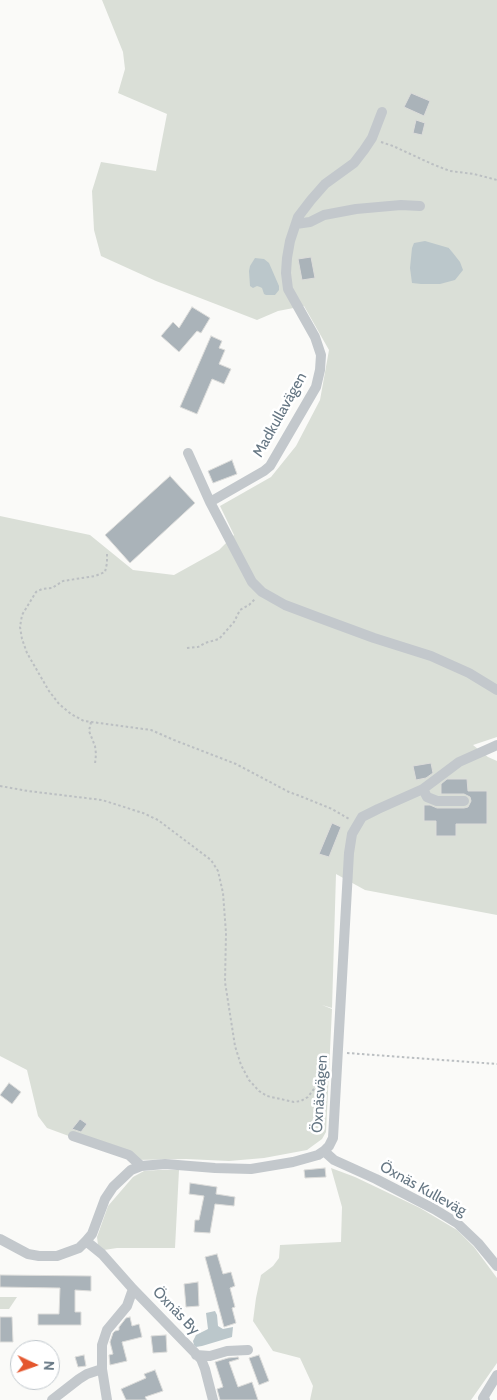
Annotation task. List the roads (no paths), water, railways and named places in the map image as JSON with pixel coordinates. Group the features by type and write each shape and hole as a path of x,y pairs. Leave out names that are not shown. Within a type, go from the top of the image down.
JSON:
{"street":[{"name":"Madkullavägen","path":"210,502 270,466 316,388 321,355 318,345 288,288 286,273 290,241 298,217 325,184 354,163 372,138 382,112"},
{"path":"296,224 356,209 420,206"},
{"path":"188,453 210,502 252,582 262,592 285,605 454,665 497,690"},
{"path":"464,801 437,801 427,797 423,789 459,762 497,745"},
{"name":"Öxnäsvägen","path":"141,1166 165,1164 251,1169 293,1162 318,1155 329,1146 333,1138 350,844 357,825 362,818 423,789"},
{"path":"0,1239 28,1254 48,1257 57,1256 78,1248 92,1234 105,1199 113,1187 132,1170 141,1166 129,1155 73,1136"},
{"name":"Öxnäs Kulleväg","path":"324,1151 334,1160 376,1179 457,1223 478,1243 497,1266"},
{"name":"Öxnäs By","path":"86,1241 102,1254 203,1362 213,1400"},
{"name":"Öxnäs By","path":"106,1400 102,1369 102,1345 110,1325 127,1306 133,1289"},
{"path":"196,1355 210,1356 234,1350 248,1350"},
{"path":"52,1400 78,1379 102,1369"},
{"path":"483,1399 497,1375"}]}
